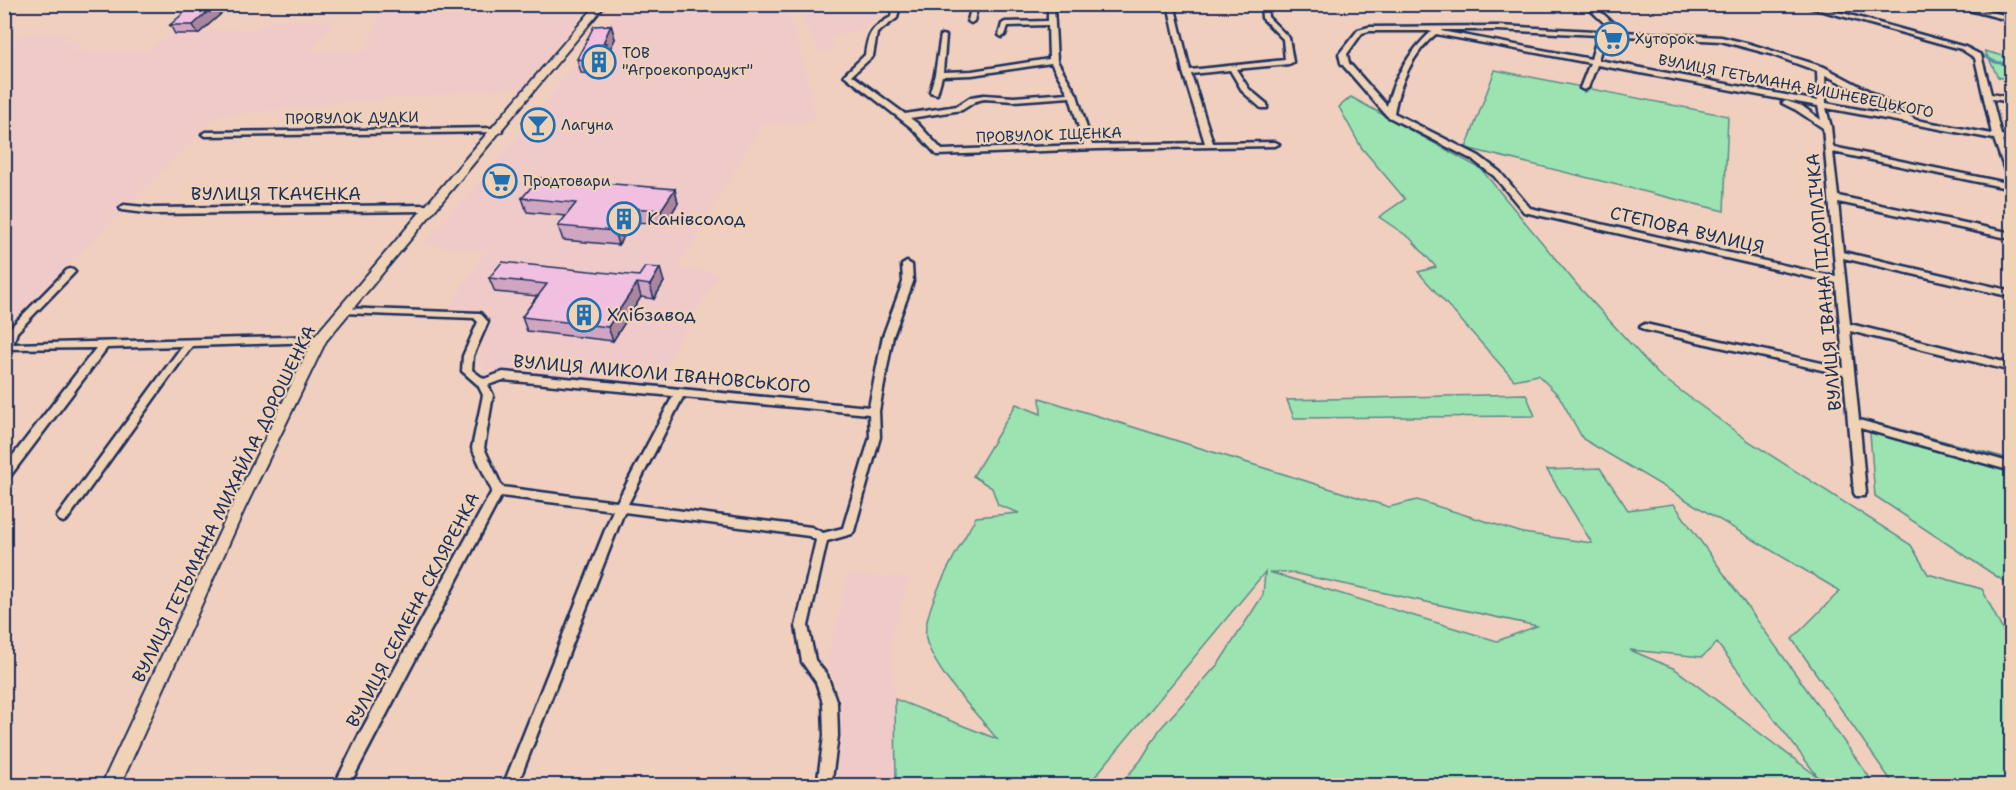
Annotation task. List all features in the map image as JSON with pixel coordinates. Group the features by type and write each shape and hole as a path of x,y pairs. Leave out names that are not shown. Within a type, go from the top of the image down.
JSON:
{"street":[{"name":"ВУЛИЦЯ ГЕТЬМАНА МИХАЙЛА ДОРОШЕНКА","path":"110,786 237,510 320,339 602,4"},
{"name":"ПРОВУЛОК ІЩЕНКА","path":"897,4 894,18 875,28 870,36 869,56 848,75 871,90 915,126 940,153 1089,147 1275,144"},
{"path":"971,21 975,4"},
{"path":"1077,4 1051,5 1053,61 1073,95 1089,147"},
{"path":"1171,4 1187,72 1210,145"},
{"path":"1187,72 1288,62 1286,38 1265,18 1264,4"},
{"path":"1587,4 1621,34"},
{"path":"1801,4 1963,48 1978,57 1997,137 2012,179"},
{"path":"1948,4 2012,19"},
{"path":"1002,35 1005,24 1052,23"},
{"path":"1390,114 1391,103 1416,49 1434,32 1444,27"},
{"path":"1390,114 1345,63 1343,54 1360,31 1444,27 1721,39 1744,44 1846,79 1914,122"},
{"name":"ВУЛИЦЯ ГЕТЬМАНА ВИШНЕВЕЦЬКОГО","path":"1434,32 2012,140"},
{"path":"1584,88 1602,33"},
{"path":"934,92 944,36"},
{"path":"939,74 972,73 1053,61"},
{"path":"1232,68 1246,90 1264,105"},
{"name":"ВУЛИЦЯ ІВАНА ПІДОПЛІЧКА","path":"1821,69 1822,105 1827,128 1860,493"},
{"path":"1761,93 1799,108 1827,128"},
{"name":"ПРОВУЛОК ІЩЕНКА","path":"903,117 959,108 974,99 984,97 1014,99 1073,95"},
{"path":"1986,96 2012,100"},
{"name":"СТЕПОВА ВУЛИЦЯ","path":"1390,114 1476,158 1497,174 1527,210 1841,281"},
{"name":"ПРОВУЛОК ДУДКИ","path":"206,134 498,130"},
{"path":"1829,149 2012,187"},
{"path":"1833,198 2012,236"},
{"name":"ВУЛИЦЯ ТКАЧЕНКА","path":"124,208 154,211 429,208"},
{"path":"1838,254 2012,294"},
{"path":"498,491 811,532 822,538 848,531 875,437 874,411 888,336 908,282 907,265"},
{"path":"70,272 13,330 8,340 8,347 320,339"},
{"path":"343,310 477,315 483,322 468,356 468,371 482,383"},
{"path":"1845,326 2012,368"},
{"path":"1645,327 1849,373"},
{"path":"63,517 189,343"},
{"path":"4,476 103,346"},
{"name":"ВУЛИЦЯ МИКОЛИ ІВАНОВСЬКОГО","path":"482,383 503,376 874,411"},
{"name":"ВУЛИЦЯ СЕМЕНА СКЛЯРЕНКА","path":"341,786 364,738 498,491 478,448 488,395 482,383"},
{"path":"510,786 620,507 679,394"},
{"path":"1853,422 2008,466"},
{"path":"822,538 802,626 809,662 822,679 830,703 831,736 824,786"}],"shaded area":[{"path":"383,5 589,5 524,88 325,103 317,107 217,116 5,328 5,41 15,40 22,35 72,33 62,41 84,41 72,51 150,50 174,31 259,29 269,20 335,20 310,51 366,51"},
{"path":"621,5 782,5 797,36 817,121 761,126 678,268 719,273 654,385 490,371 479,363 490,309 450,306 485,251 423,245 523,131"},
{"path":"860,5 879,5 884,11 861,30 829,37 835,50 819,52 801,16"},
{"path":"848,575 909,577 890,644 895,699 896,785 835,785 842,739 840,695 827,661"}],"green space":[{"path":"1985,51 2011,58 2011,80 1998,77"},
{"path":"1495,70 1728,116 1724,211 1466,148"},
{"path":"1351,97 1481,169 1578,286 1658,374 1747,440 1911,545 1928,574 1982,589 2011,647 2011,785 1894,785 1792,639 1840,591 1583,439 1559,396 1538,375 1514,380 1418,272 1436,267 1410,238 1379,217 1405,199 1361,147 1339,107"},
{"path":"1526,394 1535,416 1294,418 1287,400"},
{"path":"1040,398 1389,507 1417,500 1523,533 1592,543 1547,470 1600,468 1628,510 1674,504 1875,785 1120,785 1141,760 1160,729 1219,663 1263,595 1265,572 1088,785 896,785 895,699 997,739 940,669 927,643 928,615 942,579 976,517 1019,513 998,505 992,488 973,476 1016,404 1041,414","holes":["1269,572 1293,573 1537,626 1497,641","1717,643 1818,777 1675,669 1630,650 1702,657"]},
{"path":"1869,421 2011,459 2011,586 1875,496"}],"building":[{"path":"194,4 216,4 193,25 170,25"},
{"path":"611,25 603,43 607,43 592,61 577,59 594,26"},
{"path":"531,112 543,113 534,123 522,122"},
{"path":"539,178 675,189 661,210 630,208 614,231 558,226 576,203 522,198"},
{"path":"502,262 639,276 645,267 660,268 650,285 637,283 608,327 522,317 547,284 489,278"}],"waterway":[{"path":"1813,4 1968,47 1995,62 2012,65"}],"place":[{"name":"Хуторок","path":"1612,39"},
{"name":"ТОВ \"Агроекопродукт\"","path":"599,62"},
{"name":"Лагуна","path":"538,125"},
{"name":"Продтовари","path":"500,181"},
{"name":"Канівсолод","path":"624,219"},
{"name":"Хлібзавод","path":"584,315"}]}
